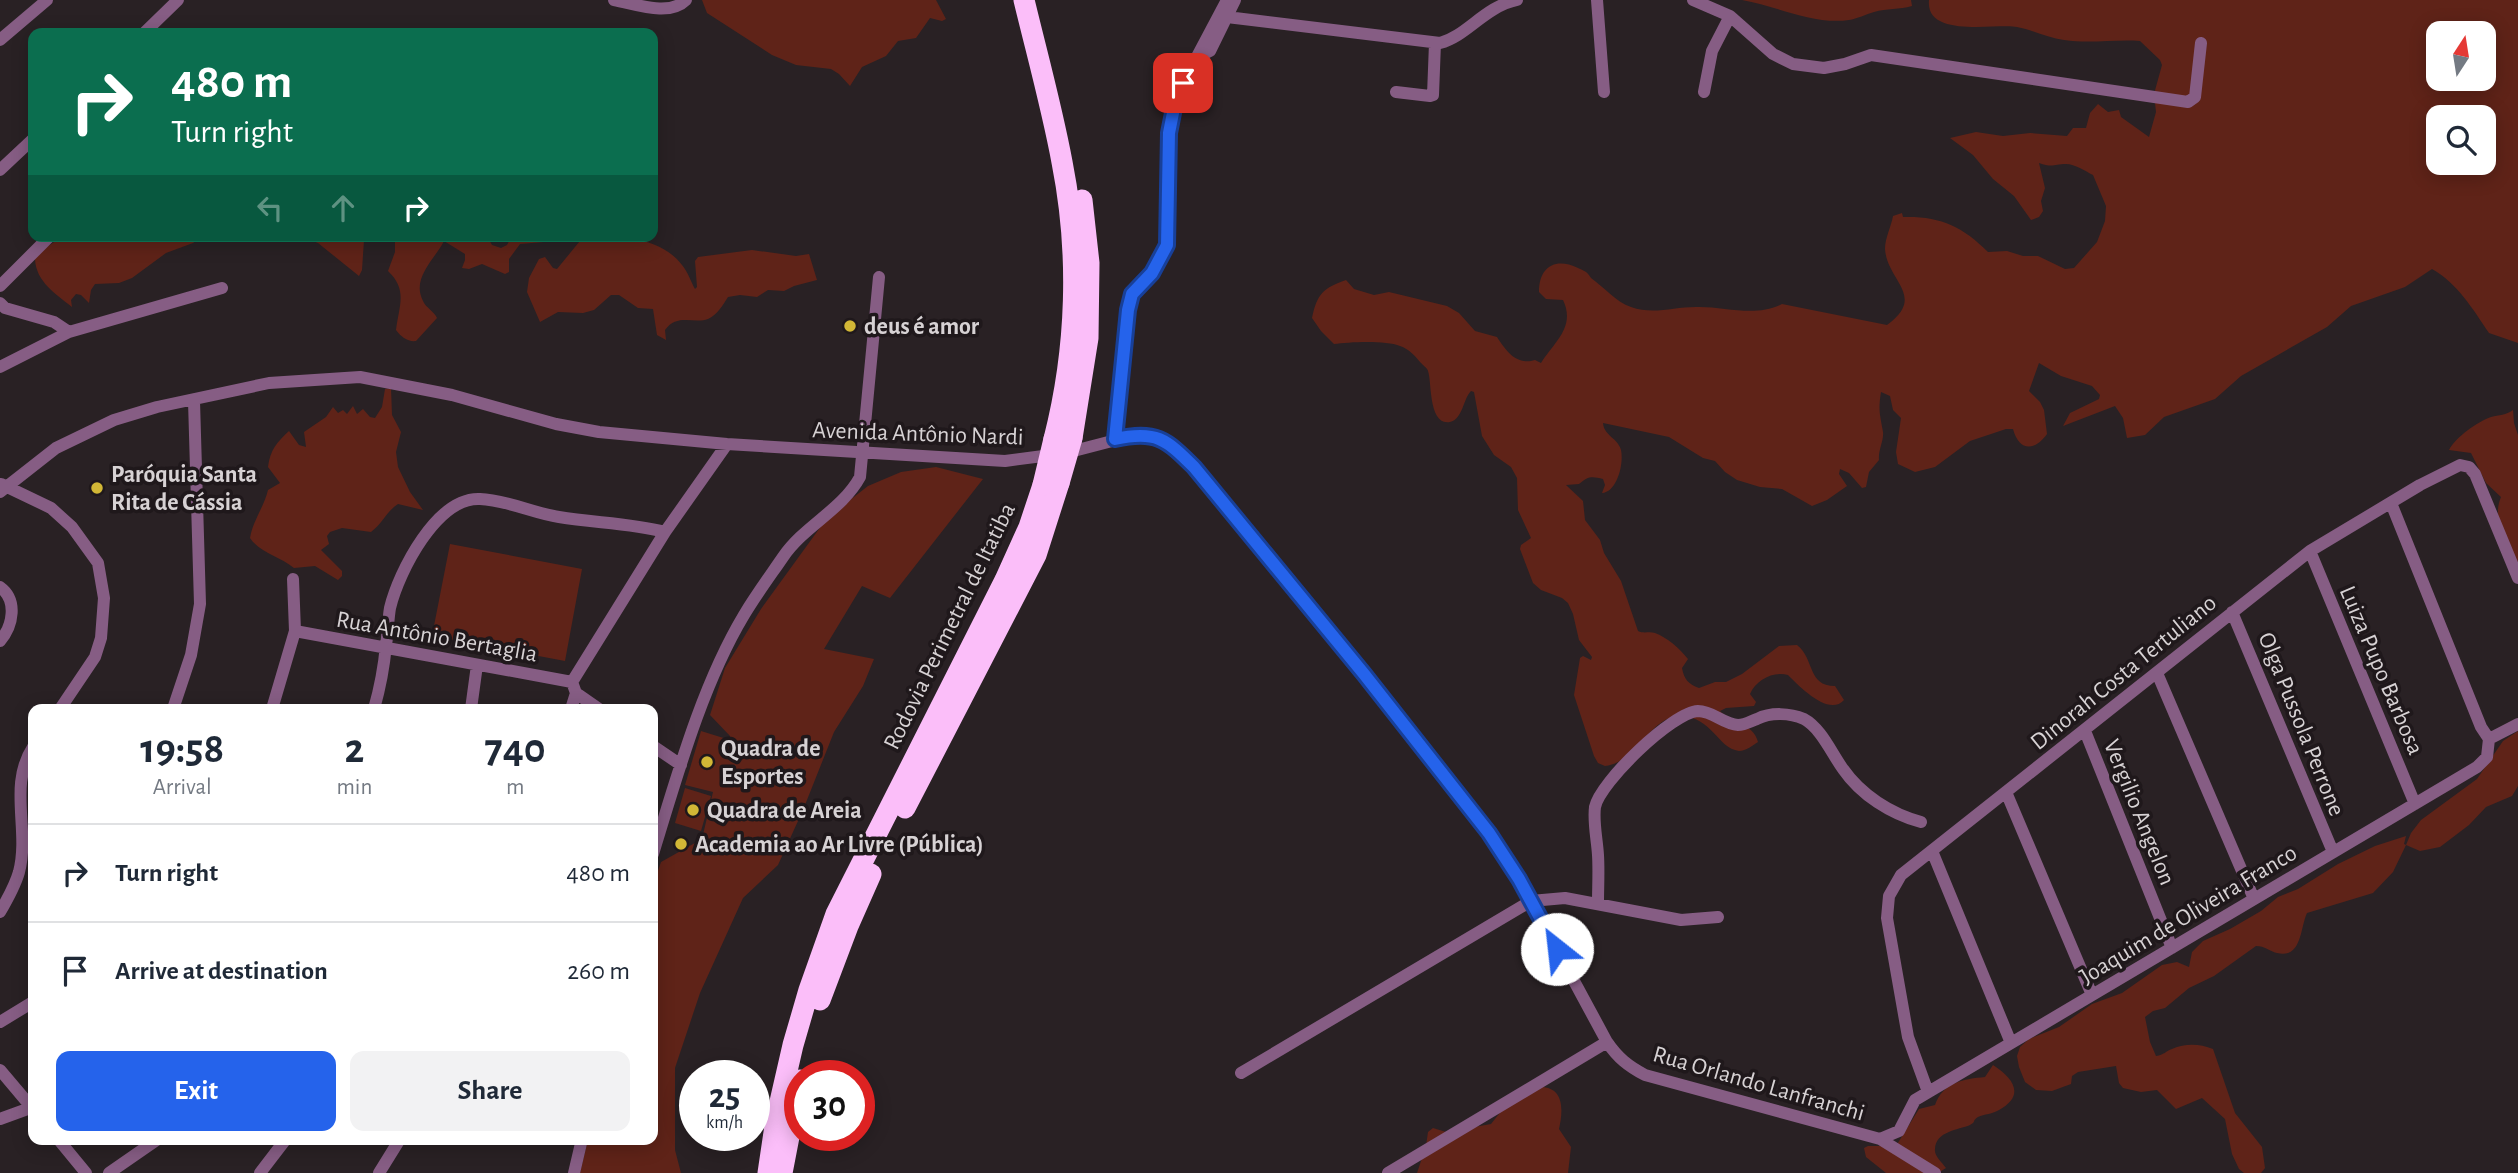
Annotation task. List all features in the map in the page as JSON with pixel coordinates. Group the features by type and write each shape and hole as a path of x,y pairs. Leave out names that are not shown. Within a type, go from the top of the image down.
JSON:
{"highway":[{"name":"Rodovia Perimetral de Itatiba","path":"1024,0 1062,163 1070,215 1073,330 1063,402 1063,438"},
{"name":"Rodovia Perimetral de Itatiba","path":"805,1060 822,995 876,862 1036,555 1088,338 1089,263 1077,164 1039,0"},
{"name":"Rodovia Perimetral de Itatiba","path":"768,1173 776,1119 793,1045 809,989 836,914 1051,484"},
{"name":"Rodovia Perimetral de Itatiba","path":"782,1173 786,1151"}],"street":[{"path":"0,40 47,0"},
{"path":"149,28 178,0"},
{"path":"614,0 659,9 674,8 685,2"},
{"path":"1115,439 1128,310 1132,294 1152,273 1167,245 1169,133 1174,108 1195,58 1227,0"},
{"path":"1195,58 1210,51 1236,0"},
{"path":"1227,17 1435,43 1448,40 1486,13 1517,0"},
{"path":"1597,0 1604,92"},
{"path":"1693,0 1730,16 1773,54 1803,66 1835,67 1871,55 2188,102 2195,97 2201,44"},
{"path":"1704,92 1712,51 1730,16"},
{"path":"1396,92 1433,95 1435,43"},
{"path":"0,170 28,144"},
{"path":"0,286 44,242"},
{"path":"658,838 712,681 743,616 790,547 852,491 860,477 879,277"},
{"path":"0,367 69,332 222,288"},
{"path":"0,303 5,308 54,322 69,332"},
{"name":"Avenida Antônio Nardi","path":"2,488 56,448 82,433 114,420 157,407 269,383 360,377 452,395 556,424 599,432 727,444 1005,461 1066,453 1139,433 1154,436 1173,446 1194,467 1364,674 1489,833 1519,879 1607,1042 1627,1066"},
{"path":"175,704 191,655 200,604 194,401"},
{"path":"572,704 574,687 665,532 727,444"},
{"name":"Dinorah Costa Tertuliano","path":"1928,1092 1908,1037 1887,918 1889,896 1901,875 2311,551 2460,465 2469,467 2475,474 2518,578"},
{"path":"2,488 51,509 72,527 97,563 104,598 101,638 95,657 63,704"},
{"path":"375,704 386,648 390,608 409,559 446,512 468,499 482,499 557,517 637,525 665,532"},
{"path":"2391,503 2481,727 2489,739 2518,724"},
{"name":"Luiza Pupo Barbosa","path":"2311,551 2415,804"},
{"path":"273,704 295,631 293,579"},
{"path":"0,641 6,634 10,620 10,596 2,587"},
{"name":"Olga Pussola Perrone","path":"2232,612 2333,852"},
{"name":"Rua Antônio Bertaglia","path":"295,631 477,665 574,687"},
{"path":"472,704 477,665"},
{"path":"2157,673 2254,899"},
{"path":"574,687 593,704"},
{"path":"1598,903 1595,806 1600,794 1614,776 1667,725 1696,711 1709,712 1731,724 1741,726 1775,714 1806,720 1816,729 1860,789 1900,816 1921,822"},
{"name":"Vergilio Angelon","path":"2085,731 2172,948"},
{"name":"Joaquim de Oliveira Franco","path":"1880,1139 1894,1135 1915,1100 2477,767 2487,757 2489,739"},
{"path":"658,749 681,765"},
{"path":"0,912 4,896 19,872 28,816 20,779 28,756"},
{"path":"2006,792 2092,995"},
{"path":"1932,851 2011,1043"},
{"path":"1241,1073 1531,901 1565,898 1681,920 1717,917"},
{"path":"0,1022 28,1005"},
{"path":"1392,1169 1607,1042"},
{"name":"Rua Orlando Lanfranchi","path":"1627,1066 1664,1081 1880,1139 1935,1173"},
{"path":"0,1070 28,1102"},
{"path":"0,1119 28,1110"},
{"path":"63,1145 86,1173"},
{"path":"109,1173 149,1145"},
{"path":"260,1173 281,1145"},
{"path":"379,1173 396,1145"},
{"path":"574,1173 581,1145"}],"shaded area":[{"path":"702,0 936,0 946,19 942,21 930,18 916,38 898,41 886,56 862,67 850,86 831,69 796,65 772,55 707,13"},
{"path":"1742,0 1911,0 1912,6 1836,21"},
{"path":"1929,0 2518,0 2518,343 2489,333 2457,289 2432,269 2405,287 2351,306 2327,327 2241,376 2215,399 2164,417 2145,435 2127,438 2123,418 2115,406 2063,426 2070,413 2099,399 2100,395 2092,386 2061,376 2039,363 2029,391 2044,410 2047,434 2042,440 2032,446 2023,445 2013,429 2006,429 1970,441 1935,467 1915,472 1898,464 1896,452 1901,418 1893,410 1890,396 1881,392 1883,439 1879,460 1869,472 1866,487 1862,488 1849,473 1840,469 1839,474 1847,486 1827,500 1812,506 1782,489 1760,487 1737,480 1715,461 1703,458 1669,437 1603,423 1621,450 1620,469 1615,483 1612,488 1602,493 1605,485 1603,479 1599,478 1590,477 1579,484 1566,485 1583,501 1585,520 1600,540 1604,553 1621,581 1638,631 1655,633 1677,647 1688,659 1682,668 1685,678 1699,688 1715,682 1726,682 1742,674 1779,646 1797,645 1807,657 1815,677 1826,685 1835,686 1844,700 1831,705 1823,703 1807,693 1788,675 1771,676 1761,681 1750,694 1756,702 1754,706 1720,711 1752,731 1758,742 1747,749 1732,749 1700,721 1680,716 1660,723 1626,757 1616,763 1605,766 1598,763 1574,695 1580,658 1583,656 1591,660 1592,657 1579,640 1568,603 1541,590 1533,583 1520,549 1521,545 1531,538 1518,510 1517,478 1511,467 1494,455 1482,436 1474,392 1471,391 1468,395 1458,417 1450,422 1443,421 1434,410 1428,370 1412,353 1400,346 1386,343 1334,344 1312,318 1316,303 1326,289 1346,280 1354,289 1374,295 1389,292 1447,306 1459,313 1475,331 1497,337 1517,359 1541,363 1562,334 1567,318 1563,300 1546,299 1539,292 1545,271 1556,264 1570,265 1584,271 1620,302 1639,309 1655,311 1707,307 1750,311 1782,304 1887,325 1904,305 1902,288 1887,260 1885,249 1893,216 1902,213 1903,217 1928,218 1950,224 1969,235 1988,252 2007,251 2023,256 2038,256 2065,269 2074,268 2097,242 2105,221 2106,206 2093,175 2069,164 2051,166 2039,163 2045,188 2041,201 2043,211 2039,217 2031,220 2014,196 1993,179 1973,155 1950,138 1976,132 2003,136 2030,133 2067,136 2073,128 2086,128 2090,113 2098,104 2108,112 2119,110 2121,117 2149,137 2156,112 2154,94 2162,65 2160,60 2140,41 2074,41 2052,38 2017,27 1964,27 1938,20 1931,12"},
{"path":"54,242 194,242 166,253 132,278 119,283 95,284 89,303 76,294 71,300 72,307 43,281 39,274 35,259"},
{"path":"315,242 364,242 362,270 359,276"},
{"path":"395,242 443,242 420,284 423,301 437,318 416,341 405,338 396,330 401,298 398,285 388,271 395,252"},
{"path":"446,242 490,242 501,248 509,242 544,242 520,244 509,259 509,272 505,274 482,264 469,269 462,268 465,254"},
{"path":"579,242 646,242 673,255 688,274 695,289 695,261 698,257 752,250 796,256 809,254 817,280 784,291 768,290 757,297 728,297 708,319 680,320 670,325 665,330 666,340 657,335 653,309 638,308 619,295 611,295 594,310 583,313 558,312 540,322 527,292 529,278 539,259 545,257 553,268 557,269"},
{"path":"391,388 392,415 401,432 396,452 398,467 410,492 423,510 398,504 371,532 342,528 330,532 327,536 329,544 321,550 342,571 338,580 315,566 294,568 254,543 250,538 268,490 280,483 268,467 272,451 278,443 289,431 299,445 306,447 304,432 326,417 333,407 338,413 343,410 347,414 353,406 357,414 363,409 370,417 375,418 382,407 385,389"},
{"path":"2513,410 2518,435 2518,564 2499,523 2498,506 2501,497 2486,483 2471,453 2449,450 2473,426"},
{"path":"936,467 983,479 890,598 862,586 824,649 874,659 863,686 834,732 778,865 743,898 700,993 675,1068 675,1150 681,1173 580,1173 587,1145 658,1145 658,871 661,862 702,839 713,792 685,785 701,731 730,740 730,736 710,715 725,668 761,609 827,518 868,486 901,472"},
{"path":"450,544 582,569 565,661 432,636"},
{"path":"2518,731 2518,786 2512,796 2486,807 2469,825 2440,847 2420,851 2406,845 2421,820 2477,779 2503,741"},
{"name":"Quadra de Areia","path":"685,788 711,796 701,831 675,823"},
{"path":"2406,836 2406,845 2393,872 2373,893 2307,913 2299,941 2291,951 2285,954 2277,953 2256,946 2214,976 2189,988 2165,1008 2153,1011 2145,1017 2156,1056 2188,1045 2213,1049 2235,1113 2262,1147 2265,1168 2261,1173 2244,1173 2239,1169 2232,1154 2225,1119 2202,1098 2176,1109 2157,1090 2141,1092 2123,1088 2119,1083 2116,1066 2078,1072 2072,1076 2071,1084 2052,1091 2036,1090 2025,1082 2017,1056 2020,1047 2029,1039 2059,1027 2092,1004 2122,993 2162,965 2177,962 2189,967 2192,952 2203,941 2230,929 2261,911 2278,897 2298,889 2338,864 2375,846"},
{"path":"1993,1065 2011,1081 2014,1087 2012,1098 1997,1111 1978,1117 1970,1125 1939,1138 1935,1152 1946,1168 1938,1173 1886,1173 1866,1157 1864,1148 1868,1146 1896,1146 1919,1109 1935,1105 1943,1091 1955,1083 1985,1077"},
{"path":"1540,1087 1554,1091 1560,1101 1559,1129 1571,1147 1568,1173 1417,1173 1428,1132 1433,1128 1446,1132 1491,1124 1506,1105"}],"place":[{"name":"deus é amor","path":"850,326"},
{"name":"Paróquia Santa Rita de Cássia","path":"97,488"},
{"name":"Quadra de Esportes","path":"707,762"},
{"name":"Quadra de Areia","path":"693,810"},
{"name":"Academia ao Ar Livre (Pública)","path":"681,844"}],"route":[{"path":"1183,83 1169,133 1167,245 1152,273 1132,294 1128,310 1115,439 1139,433 1154,436 1173,446 1194,467 1364,674 1489,833 1519,879 1557,949"}]}
